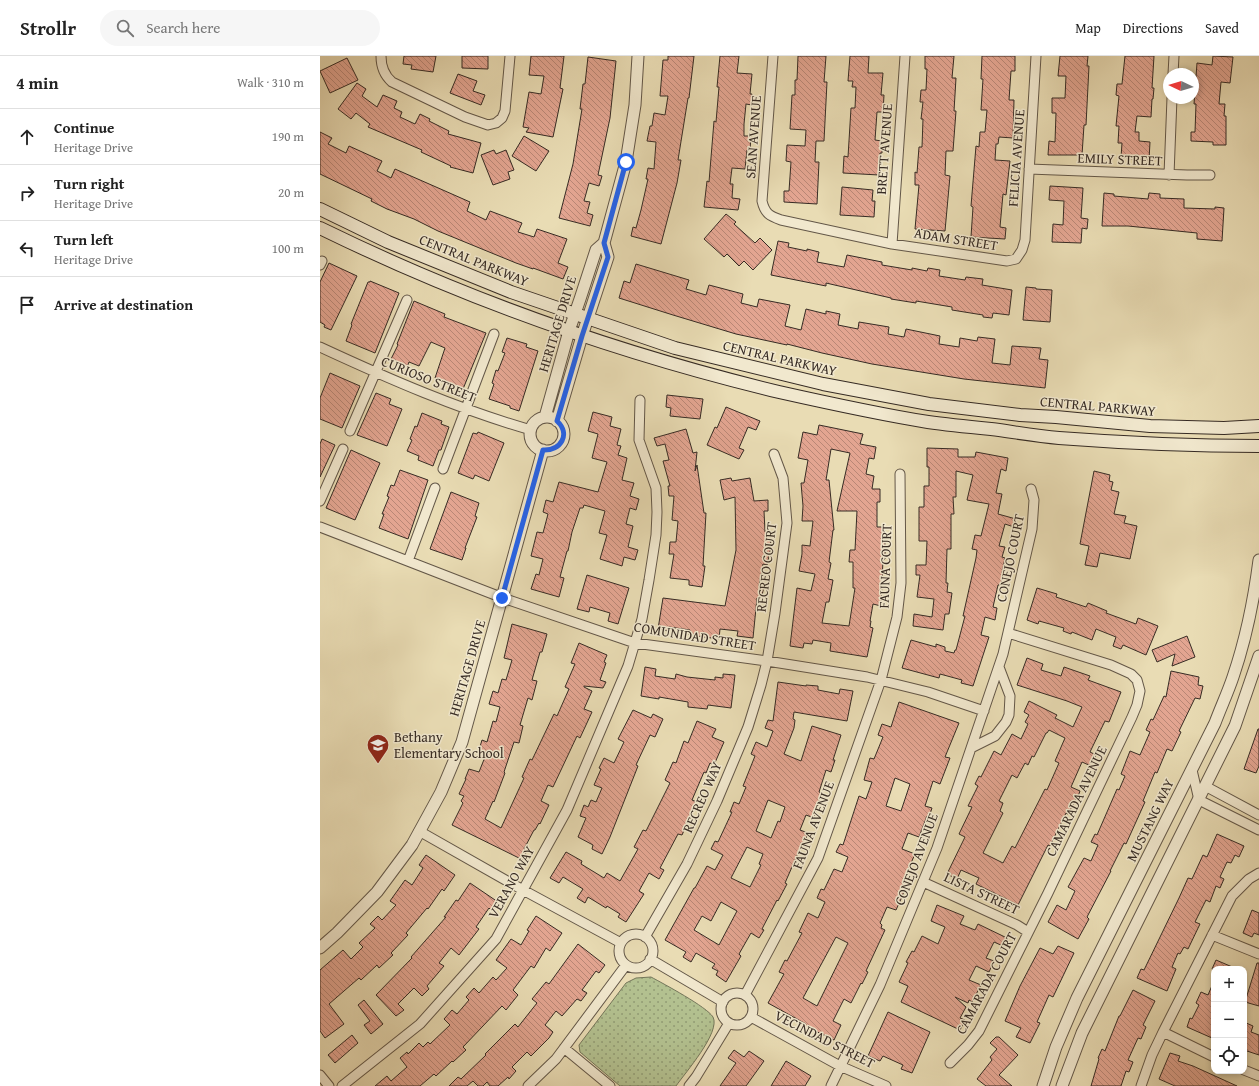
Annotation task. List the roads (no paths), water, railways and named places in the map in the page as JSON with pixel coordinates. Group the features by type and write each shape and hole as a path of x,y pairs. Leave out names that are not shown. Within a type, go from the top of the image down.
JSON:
{"main road":[{"name":"CENTRAL PARKWAY","path":"320,209 395,245 511,292 574,314 675,348 823,384 929,404 1020,415 1150,426 1224,428 1259,426"},
{"path":"320,228 381,258 504,309 582,336 626,351 715,376 820,401 927,421 1057,438 1149,443 1259,446"}],"street":[{"path":"381,56 383,69 387,77 392,82 465,117 488,124 496,123 502,118 505,111 510,56"},
{"name":"HERITAGE DRIVE","path":"557,421 582,336 608,257 604,243 626,162 635,105 638,56"},
{"name":"SEAN AVENUE","path":"771,216 764,209 762,201 773,56"},
{"name":"BRETT AVENUE","path":"892,244 905,56"},
{"name":"FELICIA AVENUE","path":"1016,259 1022,250 1025,240 1036,56"},
{"path":"1173,68 1174,56"},
{"path":"1169,175 1172,104"},
{"name":"EMILY STREET","path":"1030,169 1169,175 1210,175"},
{"name":"ADAM STREET","path":"771,216 781,220 892,244 1007,261 1016,259"},
{"name":"HERITAGE DRIVE","path":"545,417 574,314 596,250 604,243"},
{"path":"350,431 407,300"},
{"path":"443,468 494,334"},
{"name":"CURIOSO STREET","path":"320,347 376,373 465,409 531,430"},
{"name":"VERANO WAY","path":"342,1086 420,1024 496,939 567,810 628,666 642,619 649,580 656,535 656,488 639,440 640,400"},
{"path":"545,417 557,421 563,429 563,441 559,446 555,449 543,450 535,445 530,436 531,430 535,423 545,417"},
{"path":"320,501 343,449"},
{"name":"HERITAGE DRIVE","path":"320,948 337,933 377,892 412,844 441,792 462,742 543,450"},
{"name":"RECREO COURT","path":"767,661 787,523 782,478 774,454"},
{"name":"FAUNA COURT","path":"880,680 897,617 901,583 900,474"},
{"path":"408,561 435,488"},
{"name":"CONEJO COURT","path":"1008,633 1032,529 1034,500 1031,489"},
{"name":"COMUNIDAD STREET","path":"320,527 502,598 635,643 767,661 880,680 928,692 984,711"},
{"name":"MUSTANG WAY","path":"1042,1086 1056,1047 1077,998 1216,722 1233,676 1247,628 1256,584 1259,560"},
{"name":"CONEJO AVENUE","path":"831,1086 880,984 937,848 999,667 1008,633"},
{"name":"CAMARADA AVENUE","path":"1008,633 1111,665 1131,674 1137,680 1140,691 1138,705 1028,932"},
{"path":"1062,1086 1082,1033 1235,726 1259,656"},
{"name":"RECREO WAY","path":"645,937 688,864 717,801 748,726 767,661"},
{"path":"971,748 995,736 1006,722 1009,715 1010,696 999,667"},
{"name":"FAUNA AVENUE","path":"745,995 818,858 880,680"},
{"path":"1192,770 1199,800"},
{"path":"1205,786 1259,815"},
{"path":"1199,800 1259,830"},
{"path":"419,831 621,943"},
{"path":"1141,1086 1145,1073 1163,1032 1232,896 1249,879 1259,873"},
{"name":"LISTA STREET","path":"923,882 1017,924 1028,932"},
{"name":"CAMARADA COURT","path":"950,1063 968,1045 979,1031 1028,932"},
{"path":"634,934 645,937 651,944 652,954 650,959 642,966 631,967 626,965 620,957 619,952 621,943 624,939 634,934"},
{"path":"1212,935 1259,954"},
{"path":"650,959 723,1002"},
{"path":"528,1086 556,1059 626,965"},
{"path":"735,993 745,995 749,998 753,1007 751,1016 744,1024 734,1025 729,1023 721,1011 723,1002 726,998 735,993"},
{"name":"VECINDAD STREET","path":"751,1016 840,1066 886,1086"},
{"path":"689,1086 729,1023"},
{"path":"1163,1032 1211,1056"},
{"path":"564,1048 610,1086"},
{"path":"1247,1071 1259,1076"},
{"path":"320,1075 329,1086"}],"place":[{"name":"Bethany Elementary School","path":"378,764"}]}
